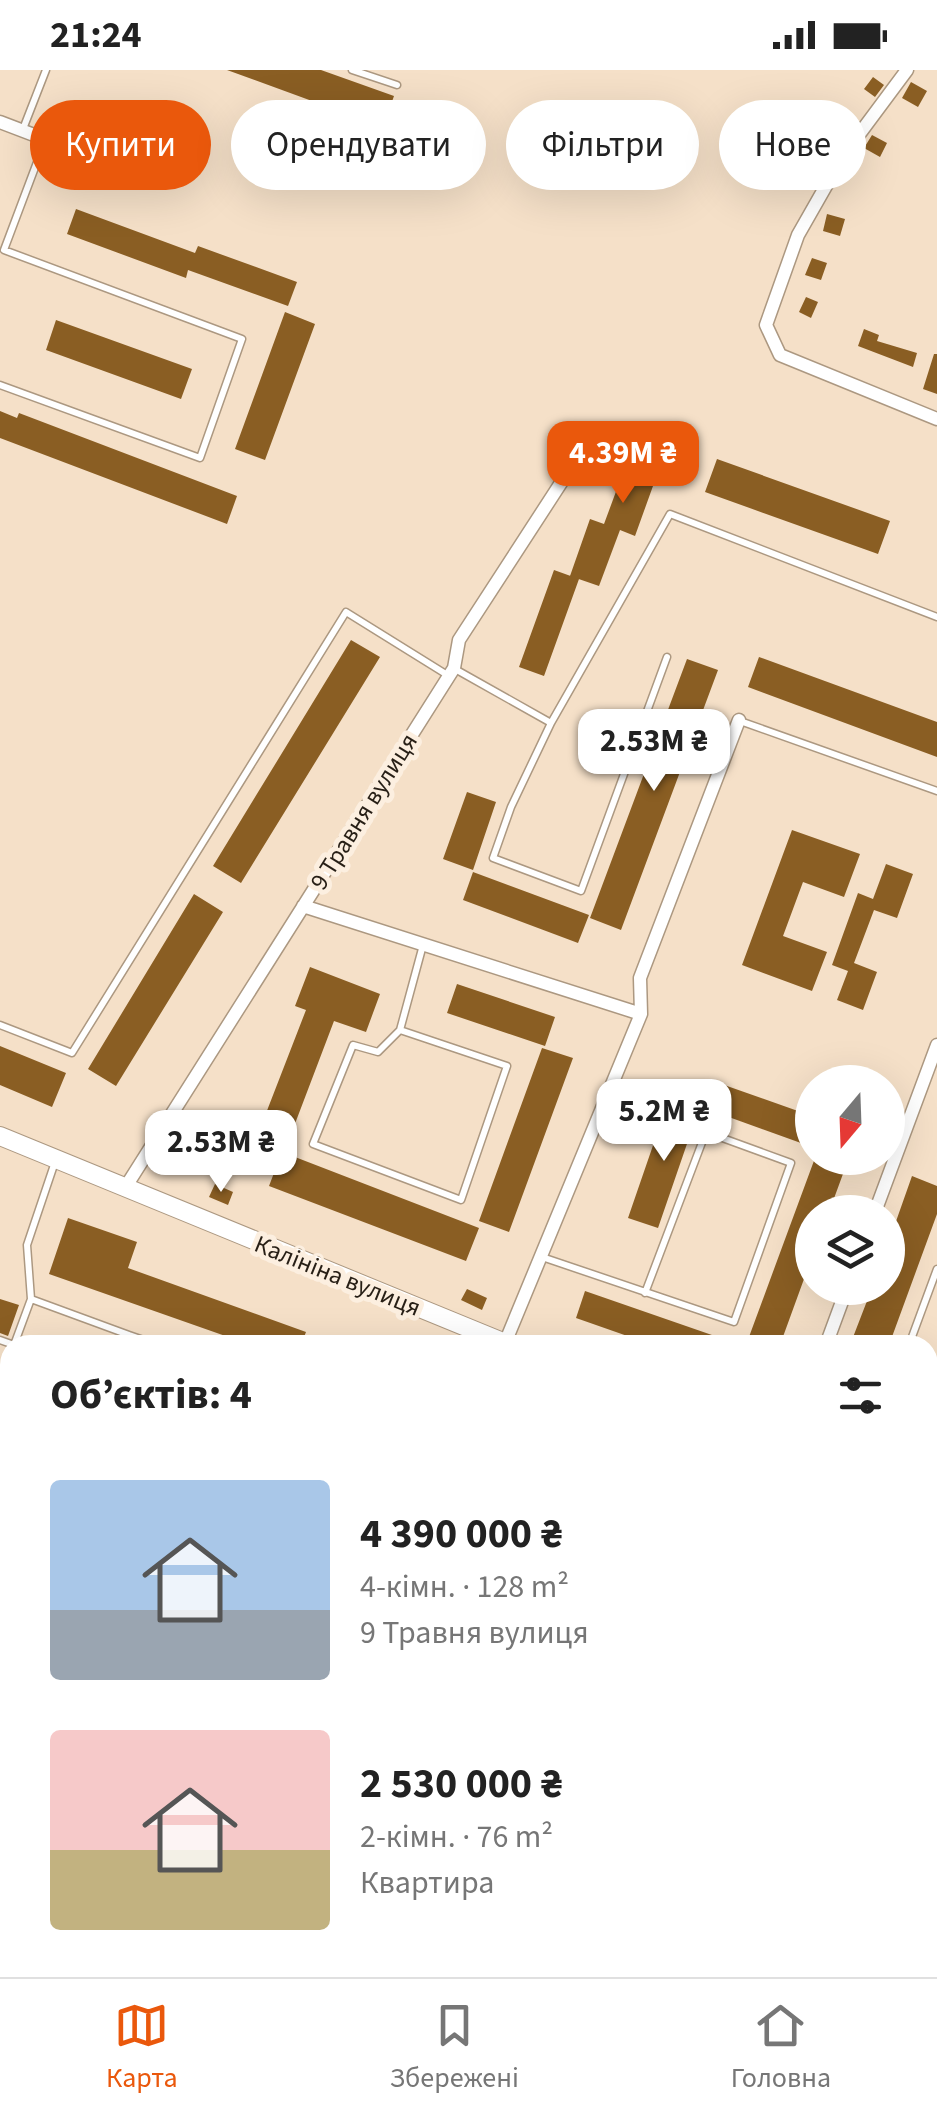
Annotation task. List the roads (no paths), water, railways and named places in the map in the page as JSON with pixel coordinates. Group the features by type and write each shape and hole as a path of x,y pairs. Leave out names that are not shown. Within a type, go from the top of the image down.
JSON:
{"street":[{"path":"907,70 843,156 798,235 766,325 780,355 937,419"},
{"path":"0,122 30,134"},
{"name":"9 Травня вулиця","path":"125,1188 452,672 460,640 594,432"},
{"path":"510,1335 641,1014 640,978 738,720"},
{"path":"303,906 641,1014"},
{"path":"881,1195 937,1045"},
{"name":"Калініна вулиця","path":"0,1136 485,1335"},
{"path":"830,1335 841,1305"}],"lane":[{"path":"22,131 46,70"},
{"path":"352,70 397,85"},
{"path":"0,385 200,458 242,339 4,250 30,180"},
{"path":"667,657 581,891 493,858 511,807 550,724 670,514 937,617"},
{"path":"0,1024 72,1053 346,612 550,724"},
{"path":"738,720 937,790"},
{"path":"400,1030 507,1066 461,1200 313,1144 353,1045 378,1052 400,1030 423,944"},
{"path":"540,1257 645,1293 734,1322 791,1163 706,1132 645,1293"},
{"path":"18,1335 32,1299 27,1245 56,1159"},
{"path":"913,1335 937,1270"},
{"path":"32,1299 129,1335"}]}
